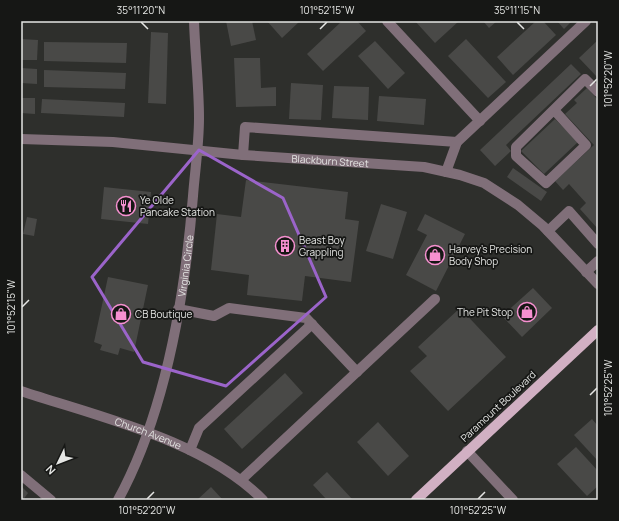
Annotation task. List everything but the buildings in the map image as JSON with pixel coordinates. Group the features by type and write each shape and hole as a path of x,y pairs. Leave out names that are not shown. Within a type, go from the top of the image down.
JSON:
{"main road":[{"name":"Paramount Boulevard","path":"416,500 598,330"}],"street":[{"name":"Virginia Circle","path":"118,500 148,433 173,337 190,240 198,118 194,21"},
{"path":"387,21 480,121"},
{"path":"446,172 458,142 586,21"},
{"path":"554,110 586,145 546,183 516,156 516,147 585,79 598,92"},
{"path":"243,155 245,127 458,142"},
{"name":"Blackburn Street","path":"21,139 113,142 243,155 424,167 446,172 484,182 518,205 548,231 598,284"},
{"path":"548,231 569,211 598,244"},
{"path":"586,272 598,261"},
{"path":"241,480 435,299"},
{"path":"178,309 214,316 229,308 262,311 306,318 357,372"},
{"path":"190,450 199,428 312,324"},
{"name":"Church Avenue","path":"21,391 148,433 190,450 214,462 241,480 263,500"},
{"path":"467,451 513,500"},
{"path":"21,475 51,500"}],"highlighted area":[{"path":"199,150 283,198 326,297 226,386 143,362 92,277"}],"place":[{"name":"Ye Olde Pancake Station","path":"126,206"},
{"name":"Beast Boy Grappling","path":"285,246"},
{"name":"Harvey's Precision Body Shop","path":"435,255"},
{"name":"The Pit Stop","path":"527,312"},
{"name":"CB Boutique","path":"121,314"}]}
